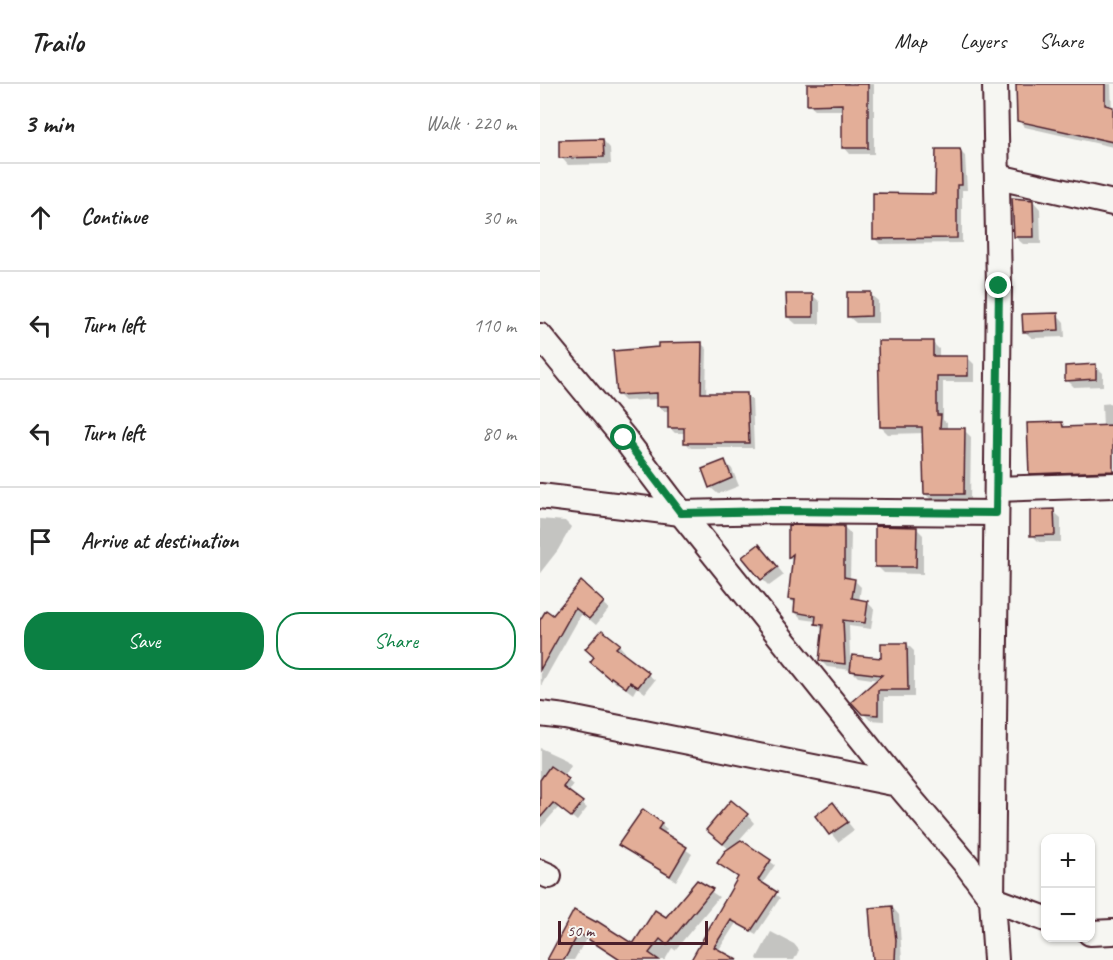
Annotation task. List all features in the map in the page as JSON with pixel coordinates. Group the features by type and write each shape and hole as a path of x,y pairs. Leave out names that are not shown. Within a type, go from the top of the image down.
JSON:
{"street":[{"path":"995,84 999,286 992,899 996,960"},
{"path":"998,177 1113,203"},
{"path":"540,336 992,899 1041,917"},
{"path":"997,489 1113,485"},
{"path":"540,496 681,513 777,511 996,513"},
{"path":"540,714 565,717 898,784"},
{"path":"1095,933 1113,932"}],"building":[{"path":"807,84 868,84 868,148 842,148 842,104 807,105"},
{"path":"1016,84 1105,84 1105,105 1113,107 1113,142 1017,121"},
{"path":"603,139 604,157 559,158 559,140"},
{"path":"936,149 960,149 961,152 962,185 957,185 957,238 873,239 873,193 935,194"},
{"path":"1012,198 1033,200 1034,237 1014,237"},
{"path":"847,292 871,292 871,316 847,317"},
{"path":"786,294 813,294 813,317 787,317"},
{"path":"1058,313 1059,330 1023,332 1022,314"},
{"path":"878,341 933,341 933,356 968,356 968,376 937,376 937,415 941,415 940,428 965,428 964,494 924,494 922,427 880,427"},
{"path":"702,342 701,393 747,393 749,443 684,443 684,428 668,428 668,406 657,406 657,393 617,395 613,351 658,347 658,343"},
{"path":"1096,364 1096,379 1065,381 1065,366"},
{"path":"1062,422 1063,427 1113,425 1113,471 1029,474 1027,423"},
{"path":"725,460 732,478 709,488 702,469"},
{"path":"1054,509 1055,535 1030,536 1030,510"},
{"path":"788,525 844,526 844,577 855,579 852,598 868,601 865,623 843,620 845,664 819,661 823,625 815,624 816,616 794,612 795,600 788,599 793,554 788,558"},
{"path":"875,526 917,527 916,567 875,567"},
{"path":"759,544 778,567 761,580 742,557"},
{"path":"581,581 604,602 589,619 575,608 540,670 540,620 546,610 553,615"},
{"path":"602,630 620,644 616,648 649,673 638,687 630,682 626,688 611,677 610,679 590,662 594,657 585,649"},
{"path":"881,643 907,643 908,690 878,690 878,715 862,714 851,702 882,675 850,671 852,655 881,658"},
{"path":"550,766 569,779 563,787 583,802 571,817 553,803 540,818 540,780"},
{"path":"731,800 748,814 723,844 706,830"},
{"path":"833,802 848,822 829,835 815,816"},
{"path":"643,809 662,823 658,829 687,847 670,876 618,845"},
{"path":"741,840 771,860 758,880 777,892 751,931 731,920 714,947 738,960 691,960 738,877 717,863 725,851"},
{"path":"697,880 713,889 667,945 660,939 649,953 659,960 620,960 579,933 564,960 547,960 574,910 597,921 633,944 655,910 666,917"},
{"path":"892,906 896,940 895,960 873,960 869,908"}],"route":[{"path":"624,438 681,513 777,511 996,513 999,286"}]}
